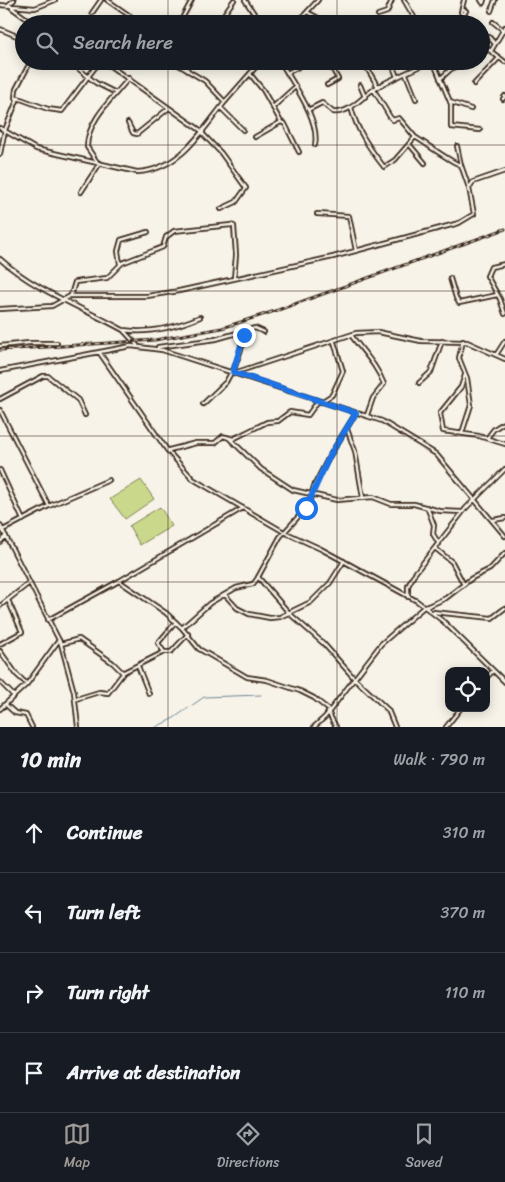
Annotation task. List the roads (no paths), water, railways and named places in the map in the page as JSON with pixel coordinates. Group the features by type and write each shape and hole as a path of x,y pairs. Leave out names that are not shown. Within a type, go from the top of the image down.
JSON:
{"street":[{"path":"6,6 14,0"},
{"path":"0,5 35,8 55,0"},
{"path":"92,13 101,0"},
{"path":"107,0 129,15"},
{"path":"184,15 192,0"},
{"path":"223,15 234,0"},
{"path":"245,0 255,15"},
{"path":"304,15 318,0"},
{"path":"378,15 387,12 392,0"},
{"path":"404,0 413,15"},
{"path":"462,8 464,0"},
{"path":"491,11 496,0"},
{"path":"11,7 22,15"},
{"path":"307,12 312,15"},
{"path":"493,22 504,29 491,51 505,62"},
{"path":"0,29 15,35"},
{"path":"490,38 495,44"},
{"path":"490,67 499,58"},
{"path":"0,154 5,130 16,99 16,90 27,70"},
{"path":"80,70 116,93"},
{"path":"16,99 58,112 62,111 94,70"},
{"path":"116,70 203,132 221,153 246,188 236,202 221,209"},
{"path":"0,128 36,149 137,172 151,170 175,158 203,132 253,70"},
{"path":"285,70 308,110 316,131 316,146"},
{"path":"287,73 292,70"},
{"path":"327,85 338,79 333,70"},
{"path":"369,70 378,87"},
{"path":"393,70 397,78"},
{"path":"308,110 322,103 336,113 351,106 378,87 414,70"},
{"path":"436,70 450,102 452,129 480,130"},
{"path":"440,79 450,70"},
{"path":"474,84 487,70"},
{"path":"188,71 205,81 226,102"},
{"path":"250,74 281,122 285,124 299,152"},
{"path":"406,74 416,99"},
{"path":"99,163 88,150 87,143 97,120 129,78"},
{"path":"360,85 365,96"},
{"path":"273,107 294,88"},
{"path":"374,90 393,120 399,118 415,137 446,155 454,164 461,165"},
{"path":"450,102 471,109"},
{"path":"351,106 360,132 384,167 392,162 415,137"},
{"path":"128,123 133,133 138,134 169,108"},
{"path":"221,108 243,130"},
{"path":"255,137 281,122"},
{"path":"409,144 425,163"},
{"path":"0,308 52,306 70,296 156,295 356,251 407,238 468,219 473,216 474,212 457,146"},
{"path":"81,192 99,163"},
{"path":"469,188 473,182 505,170"},
{"path":"317,214 349,216 356,251"},
{"path":"70,296 75,282 107,278 120,264 163,247 166,237 175,231 234,226 236,255 234,278"},
{"path":"120,264 118,251 121,240 148,232"},
{"path":"0,259 20,276 61,300 123,330 172,328 200,318"},
{"path":"505,264 491,267 487,273 488,280 505,314"},
{"path":"450,278 458,302 478,300 497,295"},
{"path":"156,348 216,339 255,328 264,332"},
{"path":"123,330 137,346"},
{"path":"203,404 226,382 233,372 244,341 244,332"},
{"path":"233,372 334,342 351,335 378,332 422,341 463,341 505,359"},
{"path":"351,335 359,348 374,362 384,384 374,396 366,416"},
{"path":"419,383 430,373 442,341"},
{"path":"462,434 471,405 465,375 459,358 463,341"},
{"path":"496,355 505,341"},
{"path":"168,450 196,443 214,443 223,436 233,439 251,432 267,422 278,422 290,412 308,415 320,402 332,395 343,371 334,342"},
{"path":"0,346 58,343"},
{"path":"0,371 98,351 137,346 156,348 233,372 390,424 436,454 505,536"},
{"path":"98,351 168,450 192,479 284,532 419,603 432,612 505,682"},
{"path":"465,375 461,387 440,415 444,432 487,438 505,444"},
{"path":"0,398 43,376 48,376 78,400 85,415"},
{"path":"0,410 49,506"},
{"path":"182,628 210,603 236,588 253,584 258,578 284,532 306,508 329,457 356,413"},
{"path":"487,438 494,429 505,422"},
{"path":"347,429 355,451 363,498"},
{"path":"229,438 261,469 290,489 337,500 376,498 391,504 427,506 440,511 462,512"},
{"path":"408,596 410,581 462,512 505,469"},
{"path":"0,470 23,520"},
{"path":"3,530 49,506 109,480"},
{"path":"427,506 434,525 433,534 439,544"},
{"path":"48,620 119,581 243,508"},
{"path":"493,520 505,518"},
{"path":"0,525 61,644 76,699 78,727"},
{"path":"0,542 6,536"},
{"path":"435,548 453,564 463,584"},
{"path":"314,727 380,644 419,609 446,598 463,584 490,569 505,552"},
{"path":"225,595 238,609 255,616 270,618 280,616 289,610 307,604 325,589 344,562"},
{"path":"258,578 323,643 354,678 388,710 395,727"},
{"path":"119,581 153,603 176,622 200,649 248,677 267,680 300,691 314,698 328,711 336,727"},
{"path":"0,606 29,584"},
{"path":"0,644 22,632 8,600"},
{"path":"419,603 419,609"},
{"path":"432,612 492,618 505,608"},
{"path":"164,652 158,643 176,622"},
{"path":"76,699 99,692 108,693 124,672 164,652 171,652 188,634"},
{"path":"61,644 79,639 124,672"},
{"path":"0,709 27,684 59,640"},
{"path":"0,651 17,675 27,684"},
{"path":"138,666 149,694"},
{"path":"490,674 493,671"},
{"path":"0,682 13,695"},
{"path":"5,704 15,713 27,716 32,727"},
{"path":"446,727 458,712"}],"waterway":[{"path":"156,727 174,718 204,697 261,695"}],"railway":[{"path":"0,350 155,340 222,328 278,310 505,229"}]}
